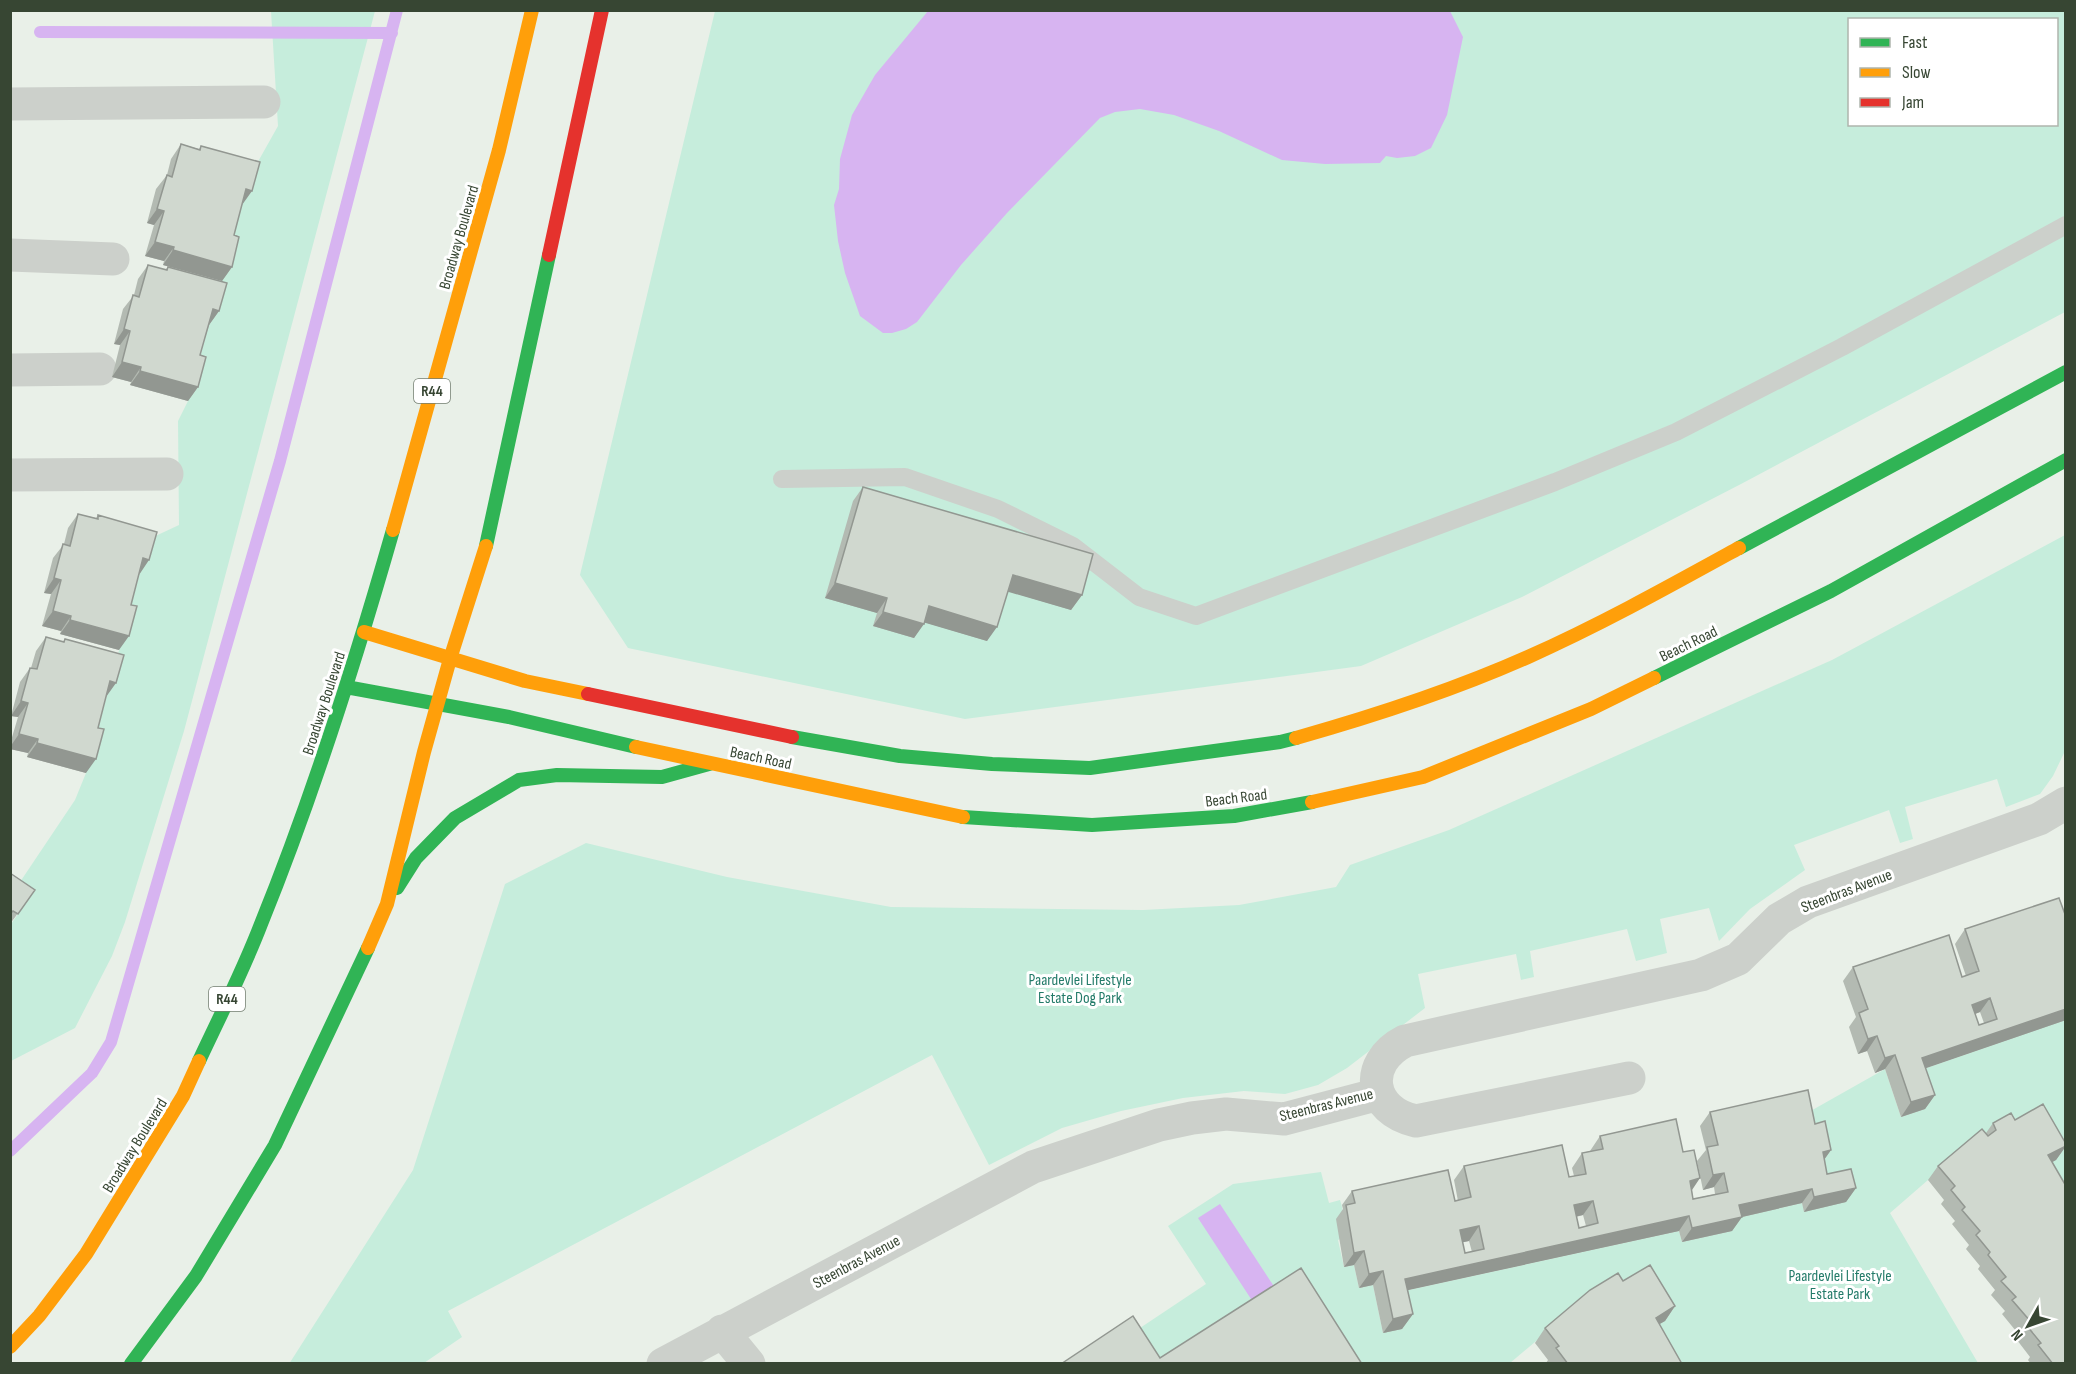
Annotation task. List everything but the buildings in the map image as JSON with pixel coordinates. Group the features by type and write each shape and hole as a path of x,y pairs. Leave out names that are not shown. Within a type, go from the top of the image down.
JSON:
{"main road":[{"name":"Broadway Boulevard","path":"10,1347 39,1316 86,1254 183,1096 261,925 334,727 364,632 499,150 532,10"},
{"path":"387,904 437,705 485,548 603,10"},
{"name":"Beach Road","path":"364,632 548,686 813,741 900,756 992,764 1089,768 1280,742 1383,713 1528,657 1664,589 2066,372"},
{"name":"Beach Road","path":"346,687 509,717 709,764 957,815 1092,825 1234,816 1325,800 1423,777 1592,709 1831,591 2066,460"},
{"path":"131,1364 196,1276 275,1145 355,978 387,904 416,858 455,818 519,780 556,775 662,777 709,764"}],"street":[{"path":"10,104 264,102"},
{"path":"10,255 114,259"},
{"path":"10,370 100,369"},
{"path":"10,475 167,474"},
{"name":"Steenbras Avenue","path":"663,1364 1033,1167 1159,1125 1192,1118 1226,1114 1284,1119 1379,1094 1376,1080 1378,1068 1384,1056 1393,1047 1405,1041 1701,975 1748,952 1762,933 1779,918 1808,902 2040,819 2066,803"},
{"path":"1379,1094 1384,1105 1393,1113 1404,1119 1416,1121 1629,1078"},
{"path":"722,1331 748,1364"}],"lane":[{"path":"783,479 905,477 998,508 1073,546 1139,597 1196,616 1555,482 1676,432 1842,347 2066,225"}],"green space":[{"path":"271,11 375,11 184,731 125,922 112,956 75,1028 11,1061 11,924 30,897 16,888 75,800 86,773 149,539 179,525 178,421 188,401 250,176 278,126"},
{"path":"715,11 2065,11 2065,312 1522,597 1361,666 965,719 628,648 580,575"},
{"name":"Paardevlei Lifestyle Estate Dog Park","path":"2065,535 2065,751 2053,776 2040,794 2006,807 1997,779 1905,807 1913,839 1900,843 1889,810 1794,845 1805,870 1750,909 1719,941 1709,908 1660,919 1667,953 1636,961 1627,929 1530,951 1534,977 1521,980 1516,954 1418,974 1425,1008 1347,1068 1318,1085 1285,1094 1244,1091 1183,1098 1121,1111 1062,1128 989,1165 932,1055 448,1311 462,1337 424,1363 289,1364 413,1170 505,884 586,843 727,877 891,907 1143,910 1239,905 1336,887 1350,865 1449,830 1832,660"},
{"name":"Paardevlei Lifestyle Estate Park","path":"2065,1020 2065,1192 1928,1180 1890,1213 1978,1363 1678,1363 1657,1326 1664,1320 1580,1304 1510,1363 1142,1363 1125,1338 1206,1284 1168,1226 1233,1184 1321,1172 1329,1203 1340,1200 1342,1205 1343,1224 1338,1240 1344,1267 1354,1265 1359,1288 1373,1285 1383,1333 1395,1293 1679,1231 1682,1242 1731,1231 1729,1220 1802,1203 1804,1211 1817,1188 1800,1117 1885,1069 1901,1117 1924,1109 1912,1073"}],"shaded area":[{"path":"928,11 1450,11 1463,37 1447,115 1431,148 1415,156 1397,158 1386,156 1380,163 1325,164 1282,160 1219,131 1174,115 1140,109 1115,112 1100,118 1007,213 961,265 917,322 906,329 883,333 860,316 845,273 838,241 834,205 839,189 840,159 852,115 875,75"},
{"path":"1220,1204 1275,1288 1253,1302 1198,1218"}],"waterway":[{"path":"10,1151 92,1073 111,1042 280,461 397,10"},
{"path":"40,32 392,33"}],"traffic: fast":[{"path":"486,546 549,255"},
{"path":"1739,548 2066,372"},
{"path":"1654,678 1831,591 2066,460"},
{"path":"199,1061 247,959 316,778 364,630 393,530"},
{"path":"346,687 509,717 636,747"},
{"path":"792,737 900,756 992,764 1090,768 1296,738"},
{"path":"397,888 416,858 455,818 519,780 557,775 662,777 709,764"},
{"path":"963,817 1092,825 1234,816 1312,802"},
{"path":"131,1364 196,1276 275,1145 368,948"}],"traffic: slow":[{"path":"393,530 499,150 532,10"},
{"path":"368,948 387,904 424,752 450,659 486,546"},
{"path":"1296,738 1414,702 1500,669 1555,645 1739,548"},
{"path":"364,632 525,681 588,694"},
{"path":"1312,802 1423,777 1591,709 1654,678"},
{"path":"636,747 963,817"},
{"path":"10,1347 39,1316 86,1254 183,1096 199,1061"}],"traffic: jam":[{"path":"549,255 602,10"},
{"path":"588,694 792,737"}]}
